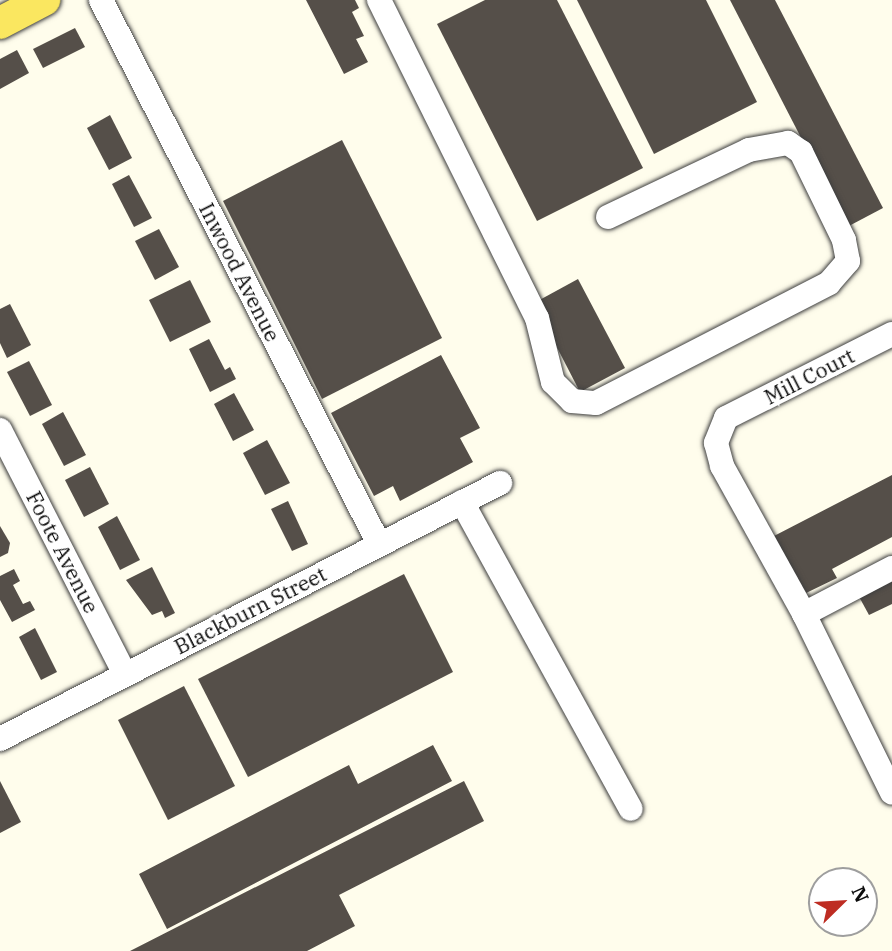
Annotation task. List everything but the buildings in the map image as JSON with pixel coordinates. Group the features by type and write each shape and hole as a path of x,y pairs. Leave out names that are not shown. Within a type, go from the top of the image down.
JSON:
{"main road":[{"path":"0,23 44,0"}],"street":[{"name":"Inwood Avenue","path":"101,0 379,544"},
{"path":"379,0 537,318 553,382 572,401 596,403 829,283 848,261 844,240 801,152 788,143 749,150 608,217"},
{"name":"Mill Court","path":"804,614 722,466 716,443 726,418 892,334"},
{"name":"Foote Avenue","path":"0,430 125,674"},
{"name":"Blackburn Street","path":"0,739 499,483"},
{"path":"462,502 631,809"},
{"path":"892,568 804,614 892,793"}]}
